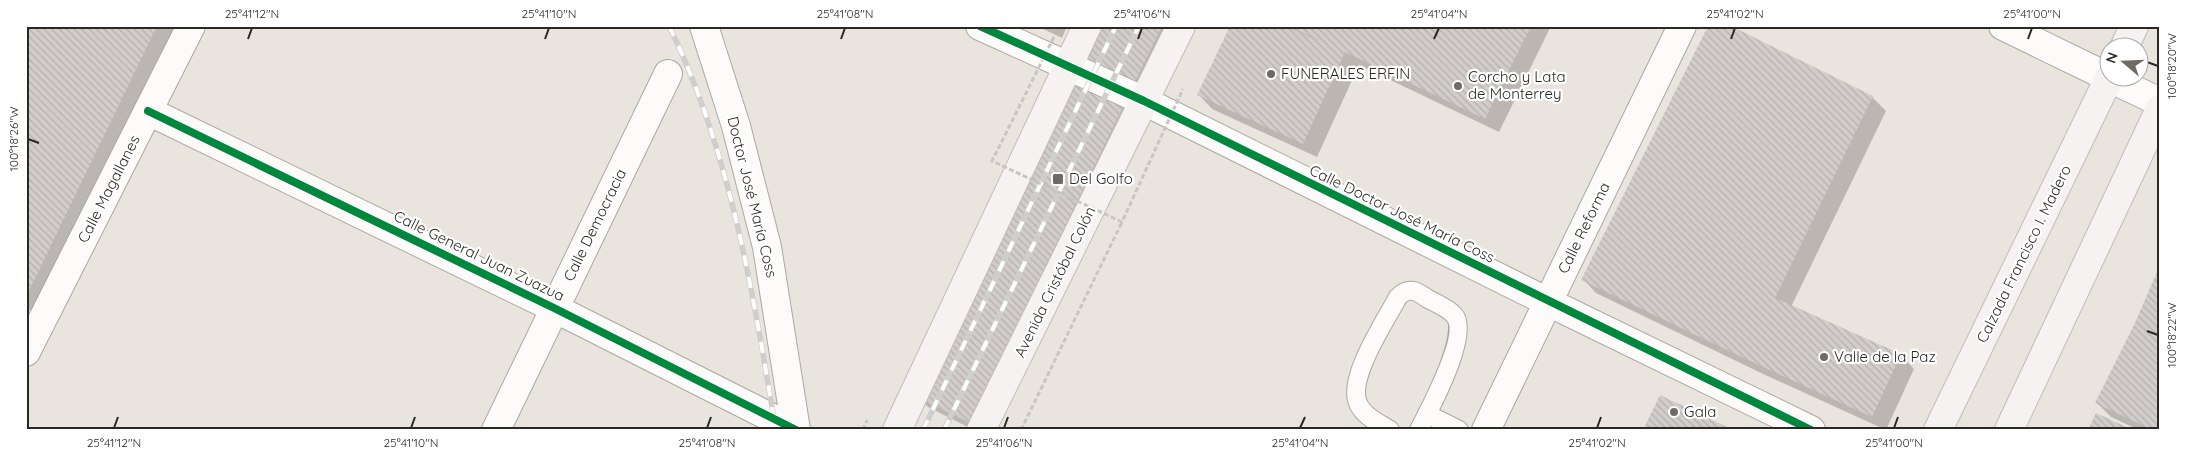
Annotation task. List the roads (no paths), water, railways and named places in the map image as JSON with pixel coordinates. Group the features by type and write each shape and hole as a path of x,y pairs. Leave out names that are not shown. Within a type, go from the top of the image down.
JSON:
{"main road":[{"path":"897,430 1087,26"},
{"name":"Avenida Cristóbal Colón","path":"981,430 1180,26"},
{"path":"2129,38 2134,26"},
{"name":"Calzada Francisco I. Madero","path":"1938,430 2104,88"},
{"path":"2009,430 2160,109"}],"street":[{"name":"Calle Magallanes","path":"26,352 191,26"},
{"name":"Doctor José María Coss","path":"704,26 736,126 767,247 796,430"},
{"name":"Calle Doctor José María Coss","path":"980,26 1144,102 1810,430"},
{"name":"Calle Reforma","path":"1486,430 1682,26"},
{"path":"2003,26 2098,73"},
{"name":"Calle Democracia","path":"496,430 668,74"},
{"path":"2130,88 2160,102"},
{"name":"Calle General Juan Zuazua","path":"148,111 554,308 796,430"}],"lane":[{"path":"1390,430 1368,416 1363,410 1358,403 1356,386 1360,371 1398,297 1403,291 1410,290 1418,292 1455,315 1460,327 1456,345 1423,422 1459,430"}],"railway":[{"path":"669,26 690,72 708,120 723,169 747,269 774,419"},
{"path":"923,430 1116,26"},
{"path":"944,430 1139,26"}],"place":[{"name":"FUNERALES ERFIN","path":"1271,74"},
{"name":"Corcho y Lata de Monterrey","path":"1458,86"},
{"name":"Del Golfo","path":"1058,179"},
{"name":"Valle de la Paz","path":"1824,357"},
{"name":"Gala","path":"1674,412"}]}
